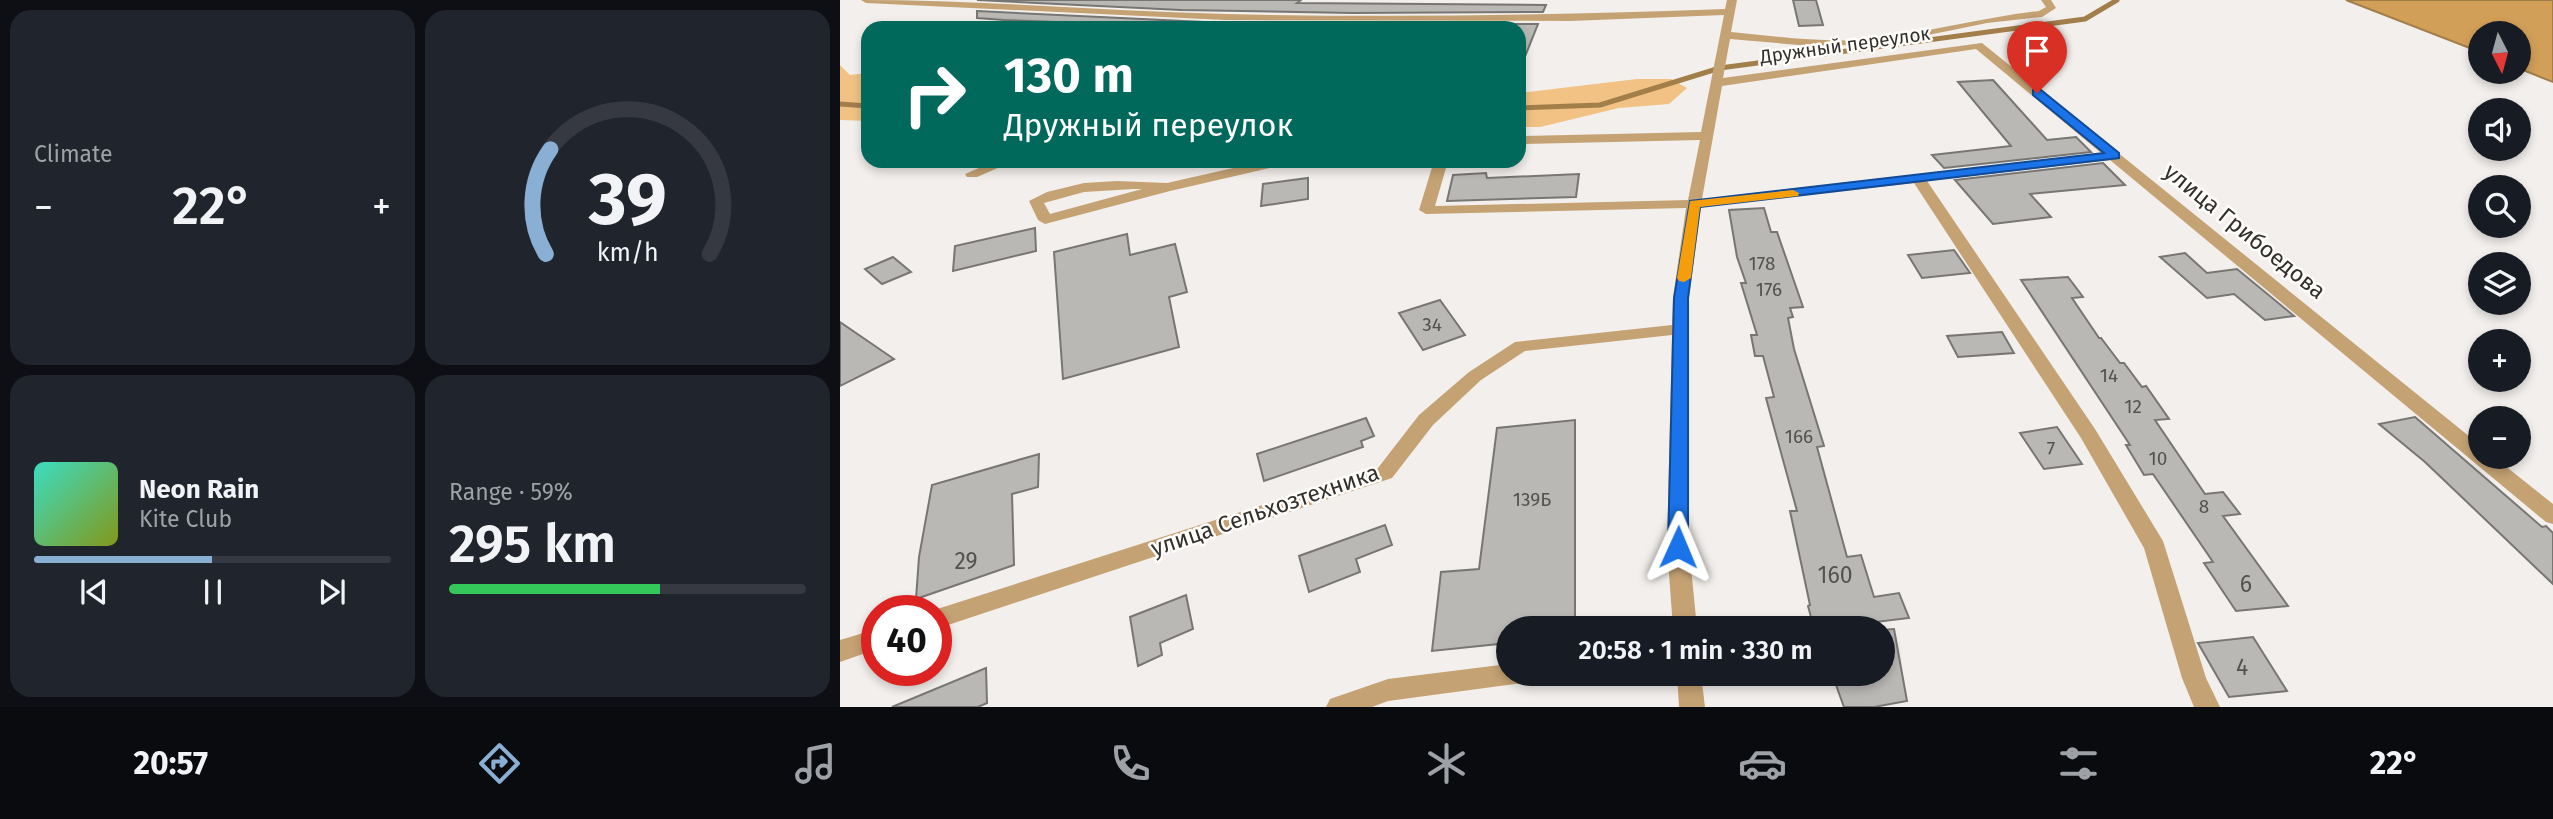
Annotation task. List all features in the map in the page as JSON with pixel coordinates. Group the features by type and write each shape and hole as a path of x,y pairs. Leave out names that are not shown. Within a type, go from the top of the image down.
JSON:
{"street":[{"path":"866,0 1226,17 1557,18 1731,6 1694,204 1681,298 1678,547 1684,616"},
{"path":"1726,35 1811,43 1884,41 1987,20 2042,14 2051,8 2046,0"},
{"name":"Дружный переулок","path":"1716,83 1978,46"},
{"name":"улица Грибоедова","path":"1978,46 2115,155 2468,446"},
{"path":"1526,140 1707,136"},
{"path":"1438,168 1426,210 1694,204 1919,180 2115,155"},
{"path":"972,174 988,168"},
{"path":"1167,187 1116,183 1057,192 1036,201 1045,220 1167,187 1251,168"},
{"path":"1919,180 2088,434 2155,547 2194,678 2207,707"},
{"name":"улица Сельхозтехника","path":"952,614 1385,473 1426,420 1475,376 1521,346 1680,329"},
{"name":"улица Грибоедова","path":"2496,469 2553,516"},
{"path":"840,651 861,644"},
{"path":"1339,707 1388,690 1496,677"},
{"path":"1690,686 1692,707"}],"shaded area":[{"path":"2346,0 2553,0 2553,82 2531,73 2531,21 2468,21 2468,47"},
{"path":"840,65 850,75 861,74 861,121 840,120"},
{"path":"1637,79 1671,79 1687,88 1669,104 1619,108 1540,127 1526,127 1526,92"}],"building":[{"path":"977,0 1301,0 1297,3 1546,5 1543,12 1352,13 1181,10"},
{"path":"1793,0 1816,0 1823,25 1799,26"},
{"path":"977,11 1184,21 1031,21 977,18"},
{"path":"1526,24 1538,24 1526,54"},
{"path":"1993,80 2047,140 2076,137 2091,152 1944,168 1932,155 2011,146 1958,82"},
{"path":"2103,163 2125,185 2030,194 2051,217 1993,224 1955,180"},
{"path":"1486,173 1487,178 1579,174 1576,197 1447,201 1453,175"},
{"path":"1308,178 1308,199 1261,206 1263,184"},
{"path":"1764,208 1771,232 1777,232 1803,307 1790,308 1793,317 1788,318 1794,349 1824,446 1817,447 1847,557 1861,555 1874,597 1899,593 1909,618 1811,616 1790,511 1797,511 1766,398 1774,397 1763,356 1755,356 1751,335 1757,335 1741,283 1746,283 1737,257 1729,210"},
{"path":"1035,228 1036,251 953,271 955,246"},
{"path":"1127,234 1130,255 1175,244 1187,292 1169,297 1179,347 1063,379 1054,252"},
{"path":"1954,250 1970,273 1922,278 1908,255"},
{"path":"2185,253 2207,273 2237,269 2294,316 2265,320 2234,294 2207,298 2160,257"},
{"path":"893,257 911,272 882,284 865,269"},
{"path":"2068,277 2083,297 2072,298 2099,338 2120,363 2124,363 2142,387 2146,386 2169,419 2155,420 2205,494 2223,492 2240,514 2223,516 2288,606 2236,611 2204,563 2213,562 2153,474 2144,475 2126,445 2130,445 2021,280"},
{"path":"1440,300 1465,335 1423,350 1399,313"},
{"path":"840,322 894,359 840,386"},
{"path":"2002,332 2014,353 1958,357 1947,336"},
{"path":"2415,417 2468,463 2468,469 2475,469 2542,527 2546,526 2553,533 2553,584 2425,462 2379,424"},
{"path":"1366,418 1374,436 1361,441 1363,447 1264,481 1257,454"},
{"path":"1575,420 1575,616 1496,616 1496,644 1432,651 1441,572 1479,569 1497,428"},
{"path":"2057,427 2082,464 2044,469 2020,433"},
{"path":"1039,454 1038,487 1012,494 1014,565 928,595 916,595 919,557 932,485"},
{"path":"1385,525 1392,545 1356,559 1360,572 1309,592 1299,556"},
{"path":"1186,595 1193,629 1160,643 1162,655 1138,666 1130,617"},
{"path":"1895,635 1907,701 1874,707 1844,707 1836,686 1895,686"},
{"path":"2253,637 2287,691 2229,697 2198,643"},
{"path":"986,668 987,703 978,707 892,707 943,686 952,686 952,682"}],"waterway":[{"path":"1526,108 1600,105 1720,68 2085,19 2117,0"},
{"path":"840,104 861,106"}],"slow traffic":[{"path":"1684,278 1694,204 1793,193"}],"route":[{"path":"1678,547 1681,298 1694,204 1919,180 2115,155 2037,93"}]}
